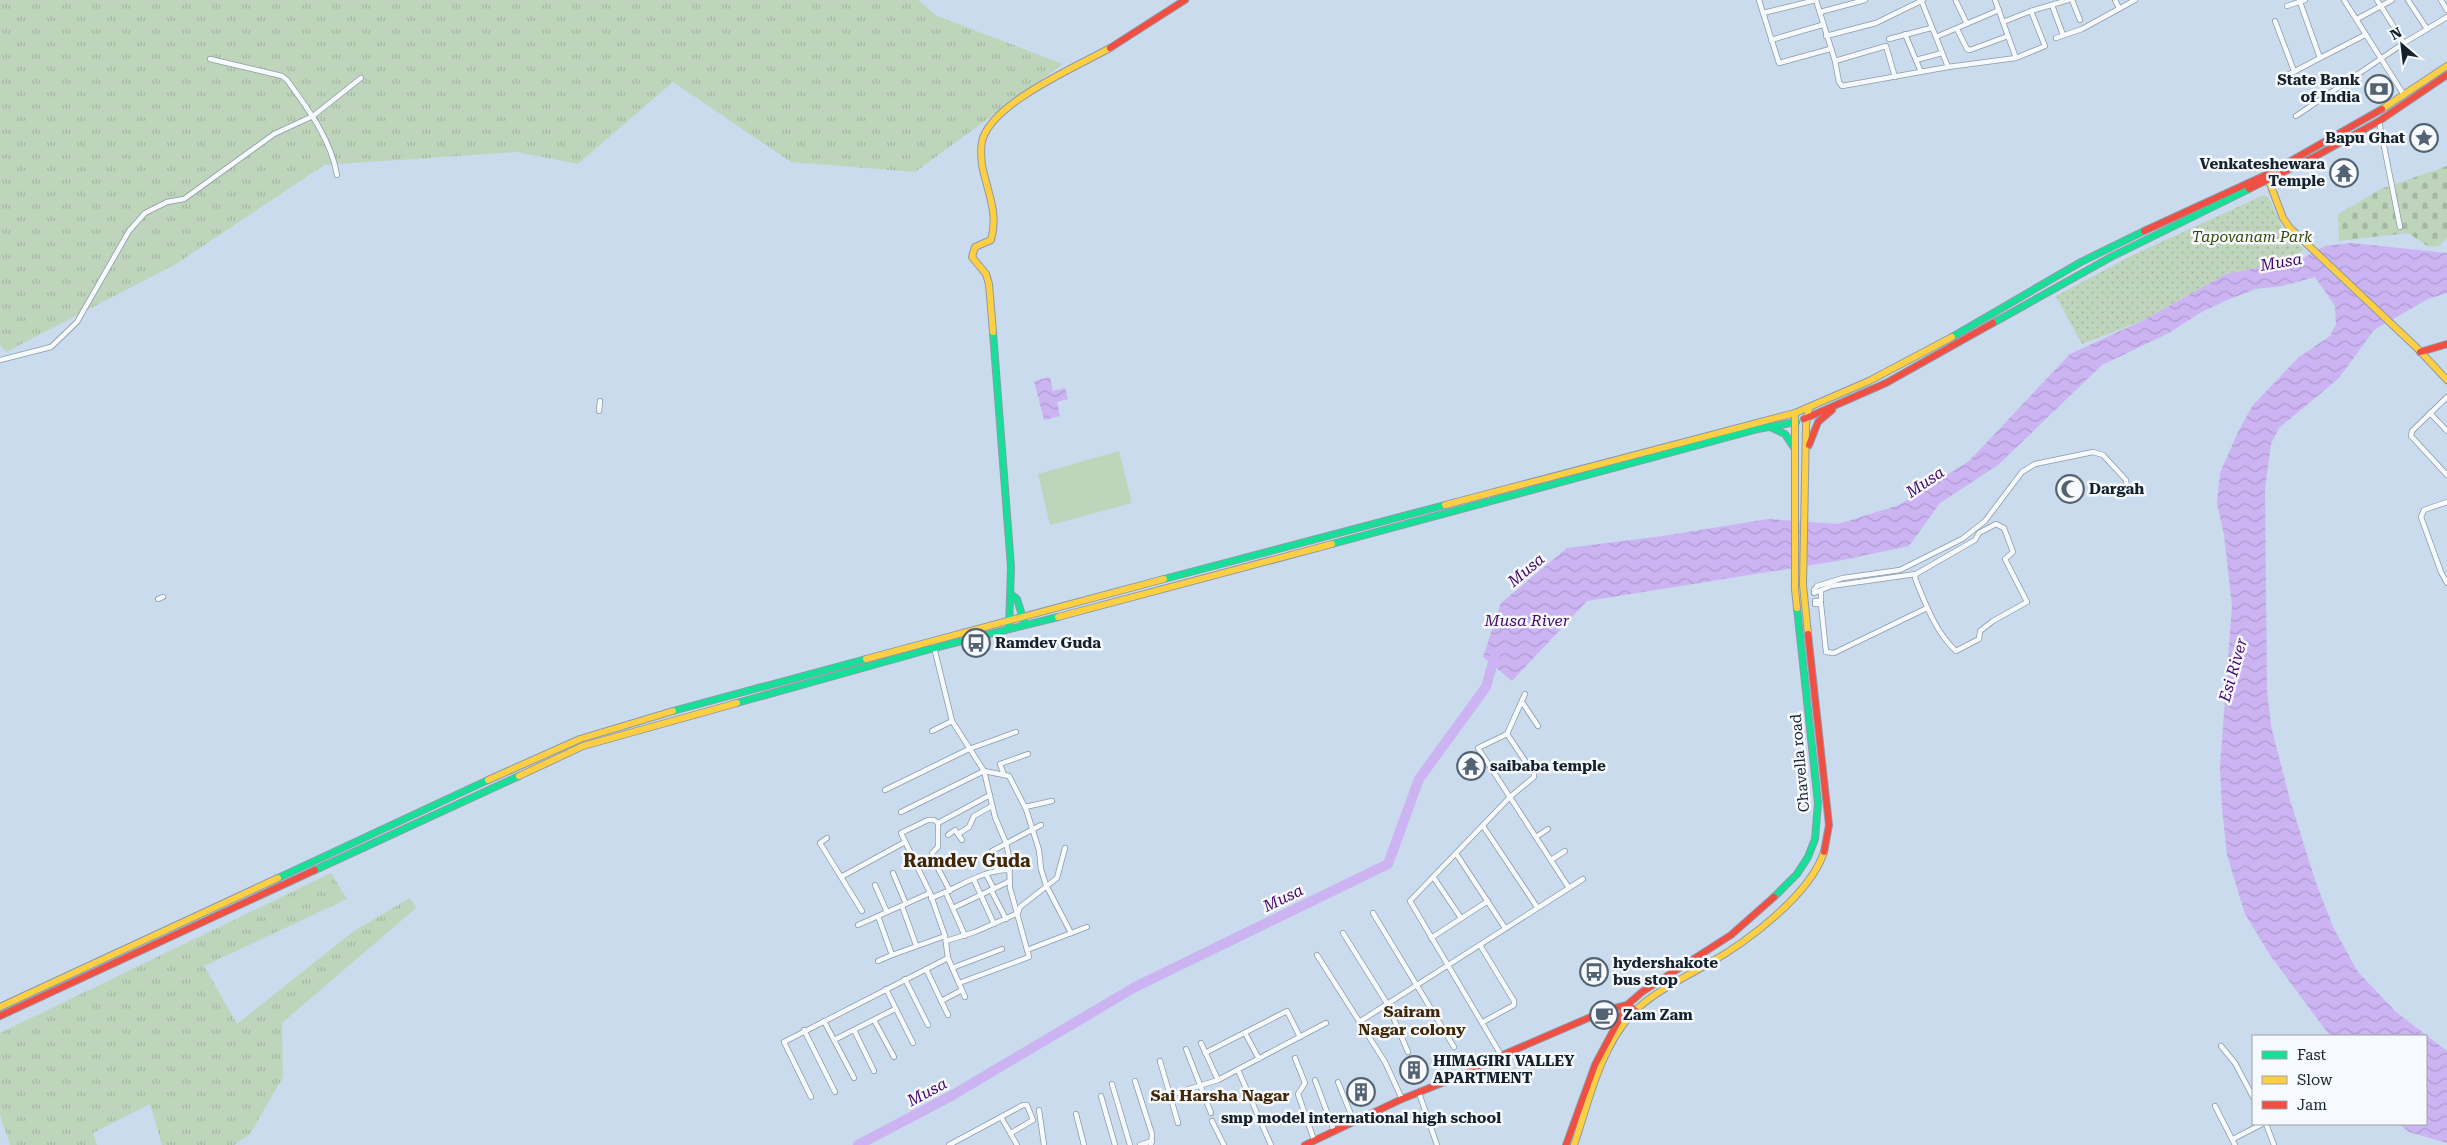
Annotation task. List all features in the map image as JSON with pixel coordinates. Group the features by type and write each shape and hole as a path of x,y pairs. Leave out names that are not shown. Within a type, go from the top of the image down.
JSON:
{"main road":[{"path":"1009,629 1009,600 1012,595 989,284 986,274 972,256 975,247 991,240 994,232 993,211 981,156 981,140 988,125 1014,102 1122,42 1185,0"},
{"path":"1808,449 1818,422 1840,405 1936,356 2035,297 2111,257 2269,181 2379,121 2447,66"},
{"path":"0,1007 339,848 580,739 619,726 933,640 1022,618 1809,408 1862,385 1906,362 2106,249 2266,175 2320,147 2447,75"},
{"path":"2269,181 2283,218 2309,246 2418,349 2447,380"},
{"path":"2418,349 2447,344"},
{"path":"0,1016 583,746 934,648 1770,426 1796,424 1864,392"},
{"path":"1808,449 1806,425 1809,408"},
{"name":"Chavella road","path":"1566,1145 1595,1065 1606,1041 1627,1005 1642,992 1732,935 1797,874 1812,848 1817,828 1818,803 1796,603 1793,485 1795,413"},
{"path":"1770,426 1785,434 1795,449"},
{"name":"Chavella road","path":"1574,1145 1606,1058 1624,1023 1657,994 1711,963 1741,942 1808,880 1820,862 1825,850 1829,825 1803,585 1808,449"},
{"path":"1012,595 1017,599 1024,625"},
{"path":"1305,1145 1402,1099 1606,1010 1627,1005 1636,1011"}],"street":[{"path":"1759,0 1779,63 1830,49"},
{"path":"1763,13 1816,0 1822,25 1835,61 1839,82 1842,86 1948,67 2016,58 2045,46 2031,11"},
{"path":"1820,12 1865,0"},
{"path":"1826,36 1876,23 1922,0 1931,28 1948,67"},
{"path":"2004,22 2031,11 2068,0"},
{"path":"2072,0 2080,20"},
{"path":"2115,0 2119,8"},
{"path":"2056,38 2082,29 2135,0"},
{"path":"2344,0 2406,98"},
{"path":"2377,0 2404,43"},
{"path":"2357,19 2392,0"},
{"path":"2408,0 2427,29"},
{"path":"2441,0 2447,10"},
{"path":"1956,1 1967,24"},
{"path":"1997,1 2016,58"},
{"path":"2286,6 2302,1 2320,58"},
{"path":"2052,5 2063,35"},
{"path":"1936,37 1999,10"},
{"path":"2296,116 2382,60 2404,43 2447,17"},
{"path":"2275,21 2294,71"},
{"path":"1771,40 1822,25"},
{"path":"1889,38 1931,28"},
{"path":"1958,28 1967,49 1970,50 2008,36"},
{"path":"1905,34 1921,72"},
{"path":"2280,79 2366,34"},
{"path":"1835,61 1886,46 1895,77"},
{"path":"1916,60 1942,53"},
{"path":"210,59 282,76 287,80 313,116 335,161 337,176"},
{"path":"0,360 51,347 77,322 129,231 145,213 167,202 184,199 274,134 313,116 361,78"},
{"path":"2379,121 2400,228"},
{"path":"2447,397 2412,431 2411,436 2447,475"},
{"path":"599,411 600,401"},
{"path":"2430,413 2447,431"},
{"path":"1821,592 1814,592 1816,586 1843,578 1900,570 1962,539 1985,521 2022,472 2035,464 2092,452 2103,455 2126,480 2127,490 2123,495"},
{"path":"2447,502 2424,510 2421,518 2447,583"},
{"path":"1916,574 1915,578 1927,608 1948,644 1956,651 1979,640 1980,631 1993,621 2027,602 2005,560 2013,552 2004,528 1996,524 1979,533 1975,540 1916,574 1823,588 1821,603 1826,652 1834,653 1927,608"},
{"path":"1815,602 1821,603"},
{"path":"933,640 952,721 984,771 992,806 1006,843 1013,901 1029,956 959,983"},
{"path":"1525,694 1507,734 1478,748 1569,888"},
{"path":"1522,702 1538,726"},
{"path":"932,731 952,721"},
{"path":"885,790 969,749 1016,732"},
{"path":"1502,1055 1410,901 1510,797 1533,778 1534,774 1507,734"},
{"path":"1004,775 1000,764 1028,754"},
{"path":"900,812 984,771 1009,776 1025,807 1039,850 1041,869 1046,885 1071,933"},
{"path":"938,823 990,795"},
{"path":"1025,807 1052,801"},
{"path":"971,805 975,815"},
{"path":"958,834 969,827 970,819 992,806"},
{"path":"938,823 934,820 928,820 902,832 931,896 945,939 948,958 965,997"},
{"path":"938,823 938,847 932,853 932,857 965,936"},
{"path":"998,870 992,851 1041,824"},
{"path":"1483,826 1537,907"},
{"path":"1536,837 1548,829"},
{"path":"948,835 955,830 962,840"},
{"path":"827,838 820,843 862,910"},
{"path":"841,877 905,842"},
{"path":"878,961 916,945 965,936 1018,913 1020,907 1057,878 1065,848"},
{"path":"1551,860 1565,851"},
{"path":"1456,855 1505,928"},
{"path":"858,926 904,905 948,892 986,874 998,870 1010,870"},
{"path":"892,873 916,945"},
{"path":"986,874 1006,919"},
{"path":"1434,878 1462,918"},
{"path":"1359,1022 1583,879"},
{"path":"974,880 994,924"},
{"path":"953,908 1010,881"},
{"path":"875,885 887,912"},
{"path":"1431,938 1488,901"},
{"path":"1373,913 1418,984 1454,1047"},
{"path":"878,916 892,955"},
{"path":"1027,950 1087,927"},
{"path":"1343,933 1388,1005 1408,1052"},
{"path":"1480,945 1514,1001 1514,1005 1483,1022"},
{"path":"952,968 1002,950"},
{"path":"1317,955 1385,1062 1402,1099"},
{"path":"811,1097 784,1042 804,1030 948,958"},
{"path":"926,969 948,1015"},
{"path":"905,979 928,1025"},
{"path":"886,989 913,1044"},
{"path":"941,1000 962,990"},
{"path":"834,1040 895,1009"},
{"path":"1205,1053 1286,1011 1300,1037"},
{"path":"874,1020 894,1057"},
{"path":"824,1021 854,1078"},
{"path":"1170,1095 1218,1080 1326,1023"},
{"path":"804,1030 835,1092"},
{"path":"854,1030 874,1071"},
{"path":"1245,1033 1259,1059"},
{"path":"1201,1043 1218,1080"},
{"path":"2221,1046 2234,1063 2252,1095"},
{"path":"1186,1049 1211,1112"},
{"path":"1295,1058 1305,1083 1298,1094 1314,1140"},
{"path":"1160,1060 1178,1123"},
{"path":"1238,1070 1271,1145"},
{"path":"1315,1080 1334,1132"},
{"path":"1135,1081 1152,1134 1151,1143 1140,1145"},
{"path":"1338,1082 1354,1122"},
{"path":"1112,1084 1130,1145"},
{"path":"1419,1093 1436,1145"},
{"path":"1101,1096 1115,1145"},
{"path":"949,1145 1023,1105 1027,1105 1033,1120 1011,1133"},
{"path":"2215,1106 2235,1145"},
{"path":"1039,1110 1044,1145"},
{"path":"1076,1114 1084,1145"},
{"path":"1001,1117 1016,1144 1010,1145"},
{"path":"1212,1121 1223,1145"},
{"path":"2233,1139 2262,1125"},
{"path":"2264,1125 2274,1145"}],"green space":[{"path":"0,0 918,0 937,16 1063,64 915,172 791,162 673,82 578,164 517,152 324,165 176,264 6,352 0,345"},
{"path":"2447,166 2447,238 2439,246 2429,247 2408,233 2339,241 2338,214 2381,189"},
{"name":"Tapovanam Park","path":"2264,195 2270,200 2282,227 2304,250 2293,257 2266,266 2226,274 2144,320 2082,344 2056,296 2133,255"},
{"path":"1119,451 1132,503 1050,525 1038,474"},
{"path":"331,873 347,899 204,966 237,1024 354,931 410,898 416,908 282,1023 283,1077 250,1134 234,1145 162,1145 150,1104 93,1133 97,1145 10,1145 0,1115 0,1033"}],"water":[{"path":"2352,243 2447,253 2447,293 2428,299 2374,330 2339,378 2279,428 2271,444 2265,489 2267,690 2271,726 2290,800 2315,880 2333,927 2358,972 2396,1012 2426,1035 2329,1035 2270,955 2245,914 2227,855 2220,767 2232,606 2224,535 2217,503 2220,473 2239,430 2253,405 2298,358 2330,336 2336,324 2335,306 2315,277 2282,286 2256,289 2227,300 2200,313 2169,333 2102,365 1998,465 1940,503 1909,546 1843,560 1587,601 1512,681 1483,657 1501,603 1567,548 1663,536 1768,519 1838,524 1899,505 1969,461 2070,354 2144,320 2226,274 2266,266 2293,257 2303,258 2325,246"},
{"path":"1050,377 1053,391 1065,388 1068,399 1057,402 1060,416 1044,420 1034,381"},
{"path":"2427,1036 2447,1051 2447,1143 2409,1132 2400,1125 2427,1125"}],"waterway":[{"name":"Musa","path":"858,1145 951,1096 1135,987 1388,864 1419,779 1486,687 1496,652"}],"traffic: fast":[{"path":"1993,323 2111,257 2249,189"},
{"path":"1952,337 2081,262 2144,231"},
{"path":"993,332 1011,567 1009,629"},
{"path":"1332,544 1758,429 1796,422"},
{"path":"1770,427 1785,434 1795,449"},
{"path":"1164,579 1445,505"},
{"path":"1012,595 1017,599 1025,625"},
{"path":"1774,897 1797,874 1808,857 1815,839 1818,803 1797,608"},
{"path":"737,703 934,648 1058,617"},
{"path":"673,711 866,659"},
{"path":"315,870 519,776"},
{"path":"278,878 488,780"}],"traffic: slow":[{"path":"993,332 989,284 986,274 972,257 975,247 991,240 994,221 982,165 981,148 983,138 991,124 1020,98 1058,75 1110,48"},
{"path":"2382,109 2447,66"},
{"path":"2269,181 2283,218 2290,228 2416,347 2447,380"},
{"path":"1797,608 1795,589 1795,413 1869,381 1952,337"},
{"path":"1808,634 1803,585 1806,425 1809,408"},
{"path":"1445,505 1795,413"},
{"path":"1058,617 1332,544"},
{"path":"866,659 1164,579"},
{"path":"519,776 583,746 737,703"},
{"path":"488,780 580,739 673,711"},
{"path":"1574,1145 1604,1059 1621,1028 1632,1014 1658,992 1724,955 1775,916 1805,885 1817,868 1824,852"},
{"path":"0,1007 278,878"}],"traffic: jam":[{"path":"1110,48 1185,0"},
{"path":"2249,189 2316,156 2379,121 2447,75"},
{"path":"2144,231 2266,175 2382,109"},
{"path":"1804,419 1886,383 1993,323"},
{"path":"2420,352 2447,344"},
{"path":"1809,445 1818,422 1832,410"},
{"path":"1808,634 1829,825 1824,852"},
{"path":"0,1016 315,870"},
{"path":"1566,1145 1595,1065 1627,1005 1642,992 1731,935 1774,897"},
{"path":"1305,1145 1402,1099 1472,1071 1484,1063 1607,1010 1627,1005 1636,1011"}],"place":[{"name":"State Bank of India","path":"2379,89"},
{"name":"Bapu Ghat","path":"2424,138"},
{"name":"Venkateshewara Temple","path":"2344,173"},
{"name":"Dargah","path":"2070,489"},
{"name":"Ramdev Guda","path":"976,643"},
{"name":"saibaba temple","path":"1471,766"},
{"name":"hydershakote bus stop","path":"1594,972"},
{"name":"Zam Zam","path":"1604,1015"},
{"name":"HIMAGIRI VALLEY APARTMENT","path":"1414,1070"},
{"name":"smp model international high school","path":"1361,1092"}],"district":[{"name":"Ramdev Guda","path":"967,860"},
{"name":"Sairam Nagar colony","path":"1412,1020"},
{"name":"Sai Harsha Nagar","path":"1220,1095"}],"water label":[{"name":"Musa River","path":"1527,620"},
{"name":"Esi River","path":"2233,670"}]}
